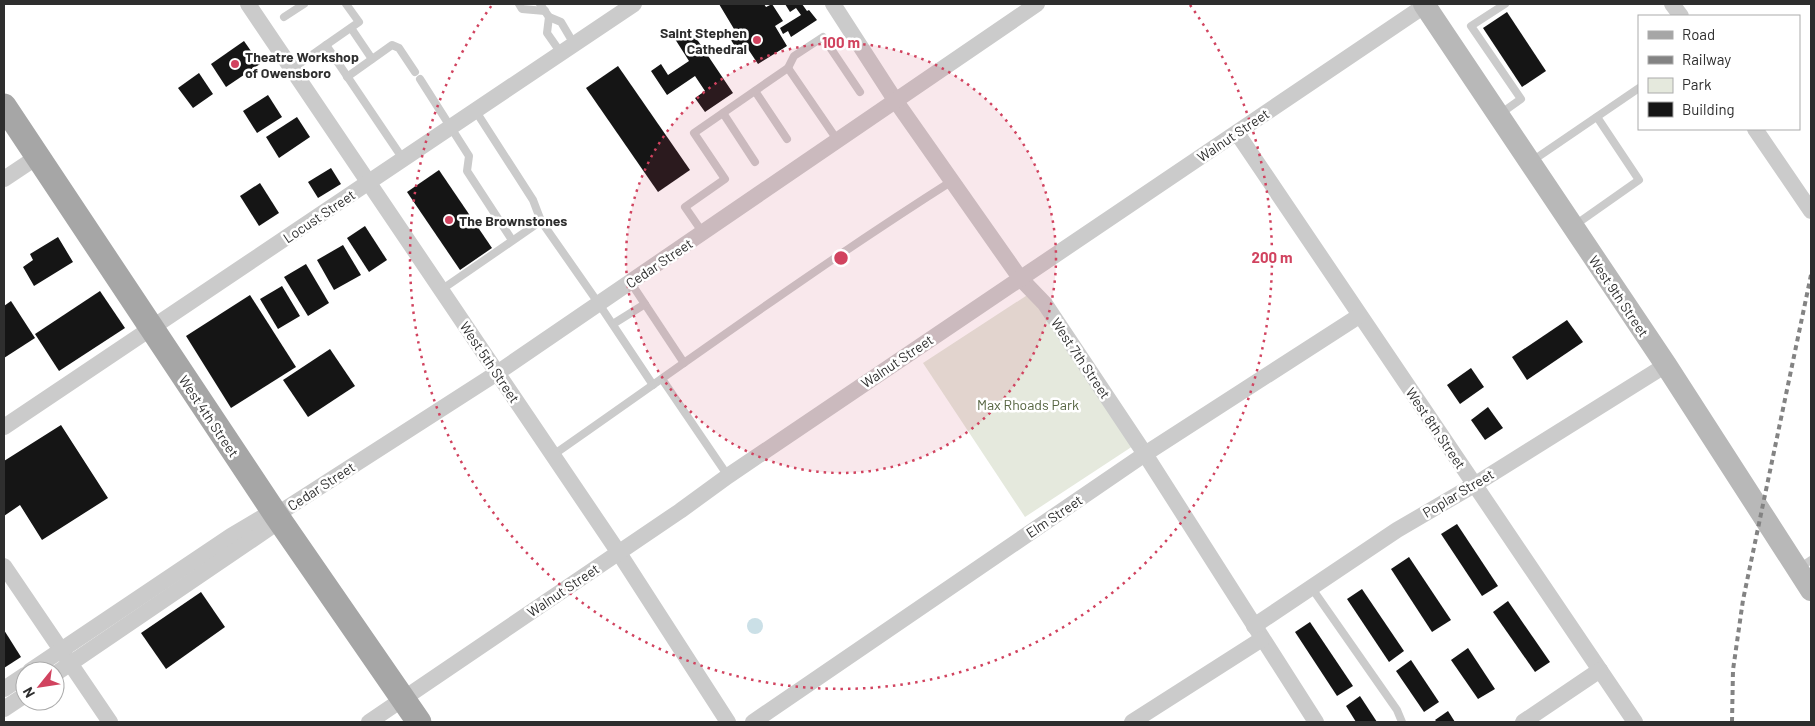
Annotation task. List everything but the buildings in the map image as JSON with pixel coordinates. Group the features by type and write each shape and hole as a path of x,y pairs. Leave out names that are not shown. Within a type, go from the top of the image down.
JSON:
{"main road":[{"name":"West 4th Street","path":"4,106 276,515 419,722"}],"street":[{"name":"West 5th Street","path":"248,4 619,552 728,722"},
{"name":"Locust Street","path":"4,428 634,4"},
{"name":"West 7th Street","path":"833,4 895,100 1020,278 1045,304 1145,454 1316,722"},
{"name":"Cedar Street","path":"56,661 66,657 231,536 263,517 276,515 497,373 1037,4"},
{"name":"West 9th Street","path":"1425,4 1666,365 1804,565 1811,590"},
{"name":"Walnut Street","path":"370,722 728,476 1425,4"},
{"path":"1672,4 1680,15"},
{"path":"1756,130 1811,211"},
{"name":"West 8th Street","path":"1237,133 1635,722"},
{"path":"4,179 37,156"},
{"name":"Elm Street","path":"753,722 1145,454 1359,316"},
{"name":"Poplar Street","path":"1132,722 1258,632 1311,587 1397,530 1474,485 1666,365"},
{"path":"4,566 110,722"},
{"name":"Cedar Street","path":"63,661 66,657"},
{"path":"1523,722 1600,670"},
{"path":"4,689 15,681"},
{"path":"4,709 15,702"}],"lane":[{"path":"284,17 304,4"},
{"path":"292,69 359,22 346,4"},
{"path":"519,4 522,9 547,14 561,22 567,48"},
{"path":"540,4 547,14 547,33 567,48"},
{"path":"1498,115 1521,99 1471,26 1505,4"},
{"path":"351,28 372,59"},
{"path":"703,233 685,207 726,179 694,133 788,68 794,56 822,37 860,92"},
{"path":"326,45 403,159"},
{"path":"347,76 392,45 399,48 415,72"},
{"path":"788,68 838,141"},
{"path":"420,79 469,156 467,171 512,240"},
{"path":"1530,162 1638,89"},
{"path":"755,91 788,139"},
{"path":"475,110 533,200 541,221 653,385"},
{"path":"723,114 755,162"},
{"path":"1573,226 1639,180 1597,117"},
{"path":"553,456 812,273 952,181"},
{"path":"441,290 541,221"},
{"path":"631,283 684,363"},
{"path":"613,324 645,304"},
{"path":"662,378 728,476"},
{"path":"1311,587 1396,710 1402,722"}],"green space":[{"name":"Max Rhoads Park","path":"1032,292 1133,446 1025,517 923,363"}],"water":[{"path":"755,618 761,620 763,626 761,632 755,634 749,632 747,626 749,620"}],"railway":[{"path":"1732,722 1733,670 1743,600 1811,275"}],"place":[{"name":"Saint Stephen Cathedral","path":"757,40"},
{"name":"Theatre Workshop of Owensboro","path":"235,64"},
{"name":"The Brownstones","path":"449,220"}]}
